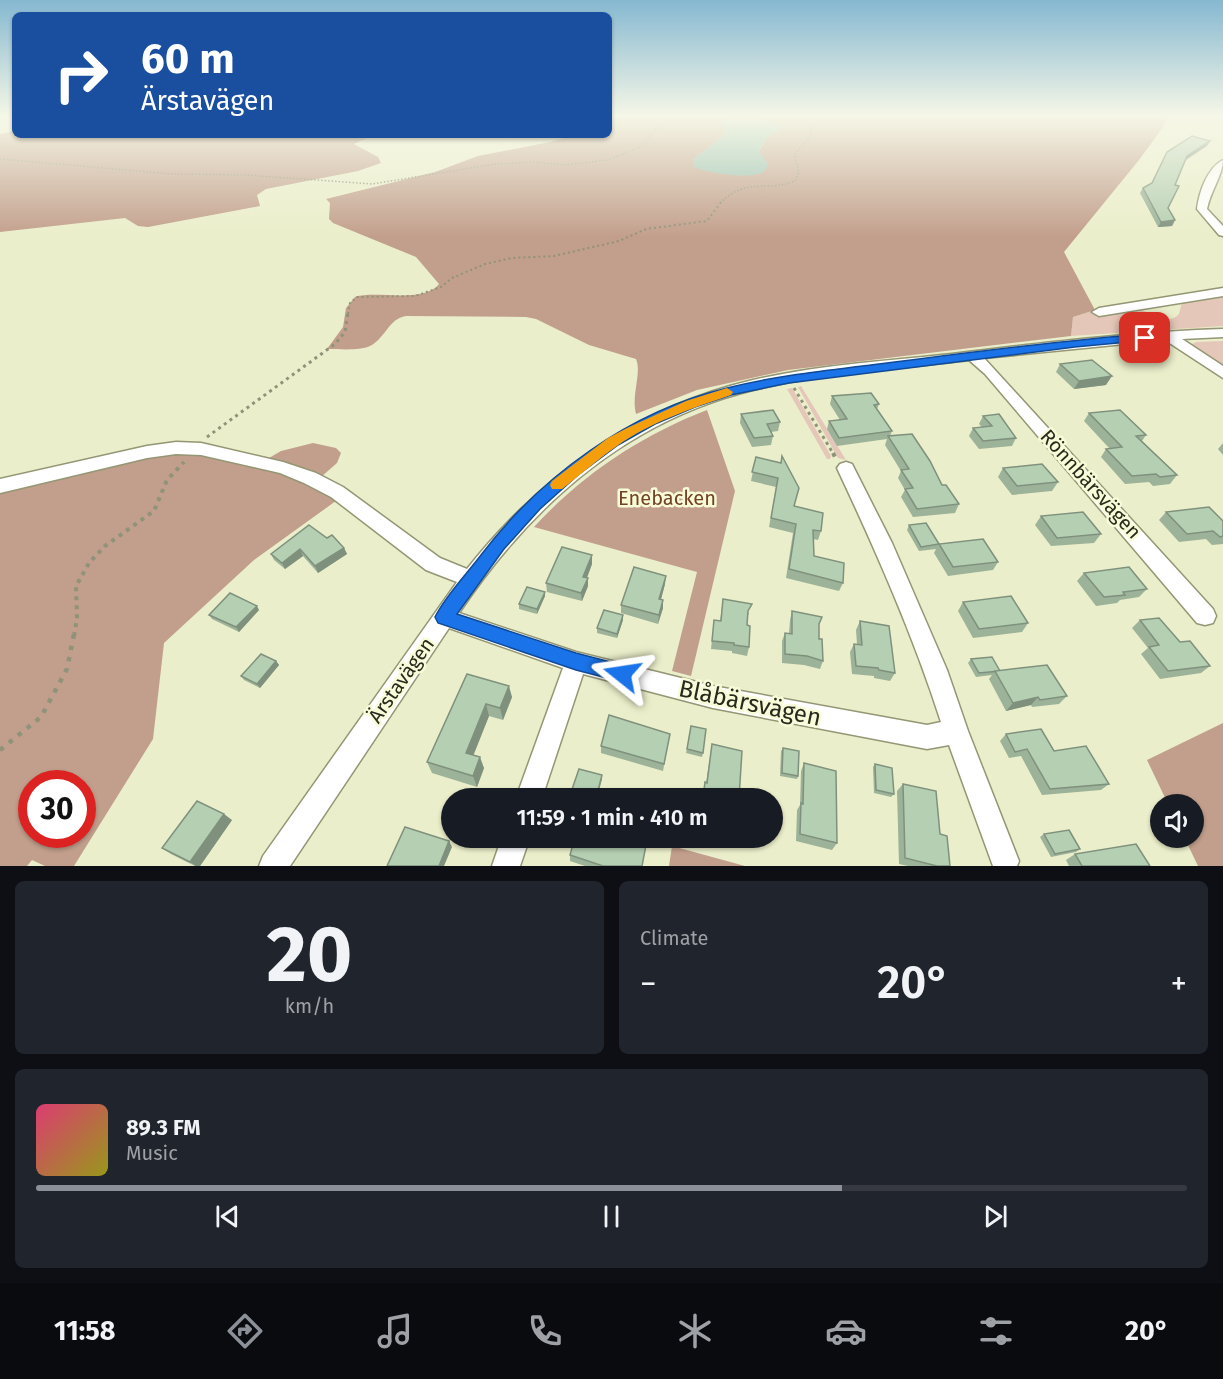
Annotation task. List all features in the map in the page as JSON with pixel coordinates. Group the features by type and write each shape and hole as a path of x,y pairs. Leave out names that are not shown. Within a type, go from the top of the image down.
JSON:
{"street":[{"path":"1223,163 1217,169 1209,186 1202,209 1223,233"},
{"path":"1209,186 1222,189"},
{"path":"1099,312 1161,305 1223,292"},
{"name":"Ärstavägen","path":"273,866 444,617 498,545 534,505 613,441 690,404 728,391 789,379 1075,343 1223,333"},
{"path":"1168,336 1223,374"},
{"name":"Rönnbärsvägen","path":"973,356 998,380 1205,616"},
{"path":"0,486 147,452 196,448 283,468 310,478 337,492 433,564 472,579"},
{"path":"840,462 909,603 936,670 956,731 1005,861"},
{"name":"Blåbärsvägen","path":"444,617 576,662 713,697 927,737 956,731"},
{"path":"532,788 576,662"},
{"path":"506,866 512,848"}],"path":[{"path":"0,159 172,174 246,175 372,184 495,164 533,162 565,165 621,156"},
{"path":"0,750 40,717 67,669 77,618 76,586 89,563 105,546 154,511 167,480 217,429 335,344 345,332 350,303 357,297 415,296 441,288 452,278 485,264 512,258 554,256 620,241 646,230 707,221 712,217 721,201 736,189 743,186 788,184 795,181 799,172 794,156"},
{"path":"789,379 840,462"}],"shaded area":[{"path":"1223,295 1223,326 1071,336 1073,317 1095,310 1097,316 1135,309 1169,319 1179,314 1182,302"},
{"path":"1223,341 1223,370 1190,345 1196,342"},
{"path":"801,386 846,460 838,458 798,387"},
{"path":"792,388 831,456 830,459 827,459 787,389"}],"green space":[{"path":"0,156 377,156 381,163 358,171 266,189 257,195 260,206 148,227 138,226 125,218 0,232"},
{"path":"477,156 698,156 693,160 746,175 756,156 1142,156 1064,252 1095,310 1073,317 1071,336 788,370 697,390 636,414 638,365 636,359 589,345 536,319 406,316 395,321 375,343 366,348 327,349 343,327 346,308 355,297 411,295 432,290 439,284 416,257 333,223 329,219 330,203 326,199 435,172"},
{"name":"Enebacken","path":"707,410 735,491 691,676 672,671 697,572 534,527 572,490 614,458 682,420"},
{"path":"313,443 336,448 341,453 337,463 321,477 269,458 281,451"},
{"path":"192,451 290,475 340,498 254,560 164,643 153,739 96,831 96,770 18,770 18,848 85,848 74,866 45,866 32,860 27,866 0,866 0,490 133,459"},
{"path":"1223,723 1223,866 1198,866 1189,848 1204,848 1204,794 1163,794 1147,760"},
{"path":"672,848 679,848 745,866 669,866"}],"water":[{"path":"698,156 763,156 768,164 765,170 757,174 728,175 699,169 693,166 693,160"}],"building":[{"path":"1165,156 1187,156 1175,185 1179,186 1168,208 1175,220 1161,222 1143,188 1152,183"},
{"path":"1092,360 1112,376 1079,381 1060,364"},
{"path":"871,393 879,404 874,405 892,431 839,438 829,421 847,419 832,396"},
{"path":"773,410 780,422 767,424 773,436 754,438 741,414"},
{"path":"1120,410 1146,435 1136,436 1177,475 1132,476 1106,449 1122,447 1089,413"},
{"path":"999,414 1016,438 983,441 973,428 992,426 983,416"},
{"path":"912,434 930,461 942,485 946,485 959,504 917,509 905,489 913,488 901,470 909,469 888,436"},
{"path":"782,456 799,488 794,506 823,513 821,531 813,530 814,556 844,563 843,583 789,569 796,524 771,518 778,478 752,472 756,457 781,463"},
{"path":"1042,464 1058,482 1017,486 1003,468"},
{"path":"1209,507 1223,521 1223,536 1220,537 1213,531 1187,534 1166,512"},
{"path":"1083,512 1101,534 1057,538 1041,516"},
{"path":"926,523 939,544 921,547 909,525"},
{"path":"309,525 327,538 332,535 344,548 315,566 300,549 282,563 271,554"},
{"path":"983,539 998,562 953,567 939,544"},
{"path":"562,547 592,555 583,577 588,578 581,593 546,583"},
{"path":"634,567 666,576 659,599 663,600 659,615 621,605"},
{"path":"1129,567 1147,589 1123,592 1125,595 1104,597 1084,573"},
{"path":"527,587 545,592 537,609 519,604"},
{"path":"230,593 257,606 236,627 209,615"},
{"path":"1011,596 1028,623 979,629 963,602"},
{"path":"723,599 752,604 748,611 747,625 750,626 749,647 712,641 714,620 721,621"},
{"path":"604,610 623,615 617,634 597,628"},
{"path":"792,611 822,617 819,624 819,639 822,639 823,661 807,656 785,654 785,633 792,634"},
{"path":"1159,618 1180,642 1190,641 1210,666 1168,671 1149,647 1159,645 1140,620"},
{"path":"860,621 889,626 895,673 878,668 856,666 854,644 862,645"},
{"path":"261,654 276,661 257,684 241,676"},
{"path":"992,657 1000,671 979,673 971,659"},
{"path":"1047,665 1067,696 1040,700 1038,697 1013,703 995,671"},
{"path":"467,674 509,686 500,708 486,704 466,753 480,757 473,776 427,762"},
{"path":"609,715 670,734 664,764 601,746"},
{"path":"691,726 706,729 703,753 687,749"},
{"path":"1041,729 1054,751 1086,746 1109,784 1050,789 1027,749 1015,752 1006,734"},
{"path":"712,744 742,751 740,788 704,788 705,782 707,783"},
{"path":"783,748 799,751 798,776 782,773"},
{"path":"804,763 836,771 837,843 800,834"},
{"path":"875,764 892,768 894,794 876,790"},
{"path":"579,769 602,775 599,788 572,788"},
{"path":"903,784 936,791 940,834 947,836 950,866 937,866 905,858"},
{"path":"197,801 224,814 190,862 162,848"},
{"path":"405,827 441,838 441,848 446,848 439,866 387,866"},
{"path":"1069,830 1080,849 1055,854 1044,834"},
{"path":"1136,844 1150,866 1082,866 1075,854"},
{"path":"572,848 645,848 642,866 603,866 570,855"}],"slow traffic":[{"path":"557,485 613,441 690,404 727,392"}],"route":[{"path":"622,674 576,662 444,617 498,545 534,505 613,441 690,404 728,391 789,379 1075,343 1145,338"}]}
